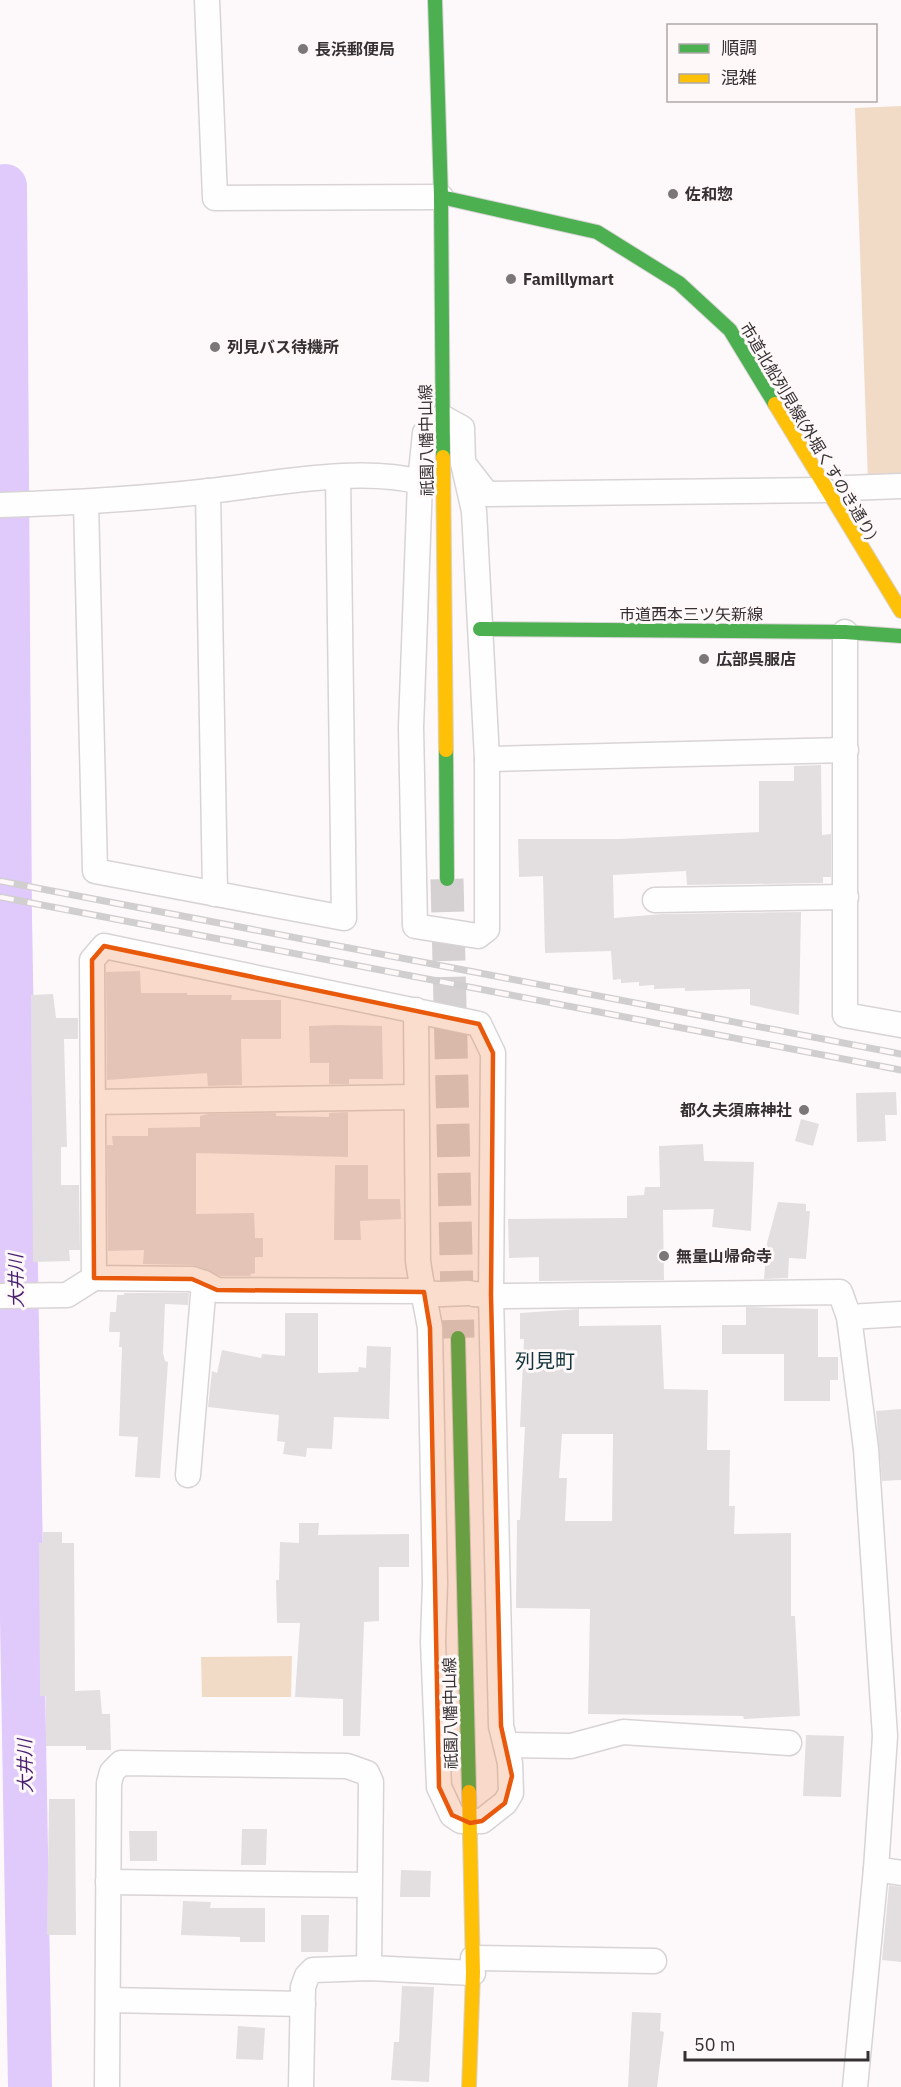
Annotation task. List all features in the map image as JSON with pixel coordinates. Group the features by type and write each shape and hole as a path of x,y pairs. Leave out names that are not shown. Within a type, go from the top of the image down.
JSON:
{"main road":[{"name":"祇園八幡中山線","path":"435,0 441,197 447,879"},
{"name":"市道北船列見線(外堀くすのき通り)","path":"441,197 597,232 679,283 730,330 836,489 901,611"},
{"name":"市道西本三ツ矢新線","path":"480,629 845,632 901,636"},
{"name":"祇園八幡中山線","path":"458,1338 473,1966 469,2087"}],"street":[{"path":"207,0 215,198 441,197"},
{"path":"442,417 462,428 463,463 474,511 487,759 488,929 478,936 415,926 411,727 420,482 425,433 442,417"},
{"path":"463,463 487,494 901,486"},
{"path":"10,505 86,502 338,477 404,477 420,482"},
{"path":"86,502 95,871 344,918 338,477"},
{"path":"208,491 215,894"},
{"path":"845,632 845,1015 901,1025"},
{"path":"487,759 846,750"},
{"path":"655,900 846,897"},
{"path":"94,1278 92,960 104,946 416,1010 479,1024 493,1053 480,1294 501,1726 512,1776 511,1793 494,1814 482,1821 470,1823 461,1821 452,1815 439,1787 433,1642 435,1583 430,1328 433,1293 418,1261 416,1010"},
{"path":"93,1102 416,1096"},
{"path":"11,1296 67,1295 94,1278 192,1280 204,1282 217,1290 480,1294 840,1292 849,1317 866,1449 885,1737 876,1869 855,2087"},
{"path":"188,1475 204,1282"},
{"path":"849,1317 901,1314"},
{"path":"507,1745 571,1746 623,1732 789,1743"},
{"path":"107,2087 109,1783 116,1767 126,1763 347,1766 363,1770 371,1782 369,1968"},
{"path":"876,1869 901,1873"},
{"path":"108,1882 369,1885"},
{"path":"302,2087 305,1980 313,1970 654,1961"},
{"path":"108,2000 303,2004"}],"highlighted area":[{"path":"104,946 479,1024 493,1053 491,1295 501,1726 512,1776 505,1803 482,1821 470,1823 452,1815 439,1787 430,1328 424,1292 217,1290 192,1279 94,1278 92,960"}],"shaded area":[{"path":"901,106 901,481 868,482 855,108"},
{"path":"292,1656 291,1697 202,1697 201,1657"}],"building":[{"path":"821,765 822,835 831,834 831,877 823,877 823,883 687,885 686,871 613,875 614,918 662,914 801,912 799,1015 750,1005 750,989 685,991 685,988 654,989 654,985 639,986 639,982 621,983 621,979 613,980 611,951 545,953 543,876 519,877 518,839 619,839 759,832 759,781 794,781 794,766"},
{"path":"140,971 141,993 232,995 231,1000 281,1000 281,1039 241,1039 242,1085 208,1086 207,1073 107,1080 106,972"},
{"path":"53,994 56,1018 78,1018 78,1039 64,1039 67,1147 61,1147 61,1185 79,1185 80,1250 69,1250 70,1261 33,1262 31,995"},
{"path":"309,1026 382,1026 383,1079 349,1079 349,1084 329,1084 329,1063 310,1063"},
{"path":"896,1092 897,1115 885,1115 886,1141 857,1142 856,1093"},
{"path":"348,1112 348,1157 196,1153 196,1214 254,1213 255,1238 263,1238 263,1257 255,1257 255,1273 250,1274 251,1276 221,1276 192,1265 143,1264 144,1250 108,1251 107,1145 113,1145 112,1136 148,1136 148,1128 200,1127 200,1116 208,1114 276,1113 276,1116 329,1117 329,1113"},
{"path":"801,1119 819,1124 813,1146 795,1141"},
{"path":"703,1144 704,1161 754,1162 751,1231 712,1227 714,1209 663,1210 664,1280 539,1281 539,1257 509,1258 508,1219 627,1218 627,1196 644,1195 645,1187 660,1187 659,1146"},
{"path":"335,1165 368,1165 368,1199 400,1199 401,1219 360,1221 361,1240 334,1240"},
{"path":"778,1202 806,1204 806,1211 810,1211 806,1259 789,1258 788,1278 764,1279 767,1243"},
{"path":"124,1293 189,1293 188,1305 165,1304 163,1353 165,1361 168,1362 160,1478 135,1477 138,1437 119,1436 122,1347 119,1347 120,1332 109,1332 110,1312 116,1312 117,1295 124,1295"},
{"path":"746,1307 818,1309 818,1357 838,1357 838,1380 830,1380 830,1401 784,1401 784,1354 722,1354 722,1325 746,1325"},
{"path":"579,1309 579,1326 661,1325 664,1389 708,1390 707,1450 730,1450 729,1506 735,1506 734,1534 791,1533 791,1616 795,1616 800,1716 744,1719 743,1716 588,1714 590,1609 516,1608 517,1520 520,1520 525,1427 520,1427 524,1339 520,1339 520,1313","holes":["562,1434 613,1434 612,1521 565,1521 567,1478 559,1478"]},
{"path":"285,1313 318,1313 318,1373 358,1372 359,1367 366,1368 367,1346 391,1347 389,1419 334,1417 332,1449 307,1448 306,1457 283,1454 285,1442 277,1441 279,1415 208,1407 212,1371 217,1373 222,1350 261,1358 262,1354 285,1356"},
{"path":"901,1409 901,1480 882,1481 876,1411"},
{"path":"299,1523 319,1523 318,1535 409,1534 409,1567 379,1567 379,1621 364,1622 360,1736 343,1736 343,1699 295,1697 300,1623 277,1623 276,1580 279,1580 280,1542 299,1543"},
{"path":"43,1532 62,1532 62,1543 74,1543 75,1691 100,1690 102,1714 110,1714 111,1750 86,1750 86,1746 46,1746 46,1696 40,1696 39,1543 43,1543"},
{"path":"806,1735 844,1736 841,1797 803,1796"},
{"path":"49,1799 75,1799 76,1935 47,1935"},
{"path":"242,1829 267,1829 266,1865 241,1865"},
{"path":"129,1831 157,1831 157,1861 130,1861"},
{"path":"401,1870 431,1871 430,1897 400,1897"},
{"path":"889,1885 901,1887 901,1962 882,1960"},
{"path":"183,1901 211,1902 210,1908 265,1908 265,1942 240,1942 240,1937 181,1935"},
{"path":"301,1915 329,1915 328,1952 301,1952"},
{"path":"402,1986 434,1987 429,2082 391,2080 394,2042 399,2042"},
{"path":"632,2012 661,2013 660,2031 664,2032 657,2087 628,2087"},
{"path":"238,2026 265,2028 263,2060 236,2059"}],"waterway":[{"name":"大井川","path":"5,186 10,916 30,2087"}],"tunnel":[{"path":"447,879 458,1338"}],"railway":[{"path":"0,881 901,1054"},
{"path":"0,897 901,1070"}],"traffic: fast":[{"path":"435,0 441,197 443,457"},
{"path":"441,197 597,232 679,283 730,330 775,404"},
{"path":"480,629 845,632 901,636"},
{"path":"446,750 447,879"},
{"path":"458,1338 469,1792"}],"traffic: slow":[{"path":"775,404 901,611"},
{"path":"443,457 446,750"},
{"path":"469,1792 473,1973 469,2087"}],"place":[{"name":"長浜郵便局","path":"303,49"},
{"name":"佐和惣","path":"673,194"},
{"name":"Famillymart","path":"511,279"},
{"name":"列見バス待機所","path":"215,347"},
{"name":"広部呉服店","path":"704,659"},
{"name":"都久夫須麻神社","path":"804,1110"},
{"name":"無量山帰命寺","path":"664,1256"}],"district":[{"name":"列見町","path":"545,1360"}]}
